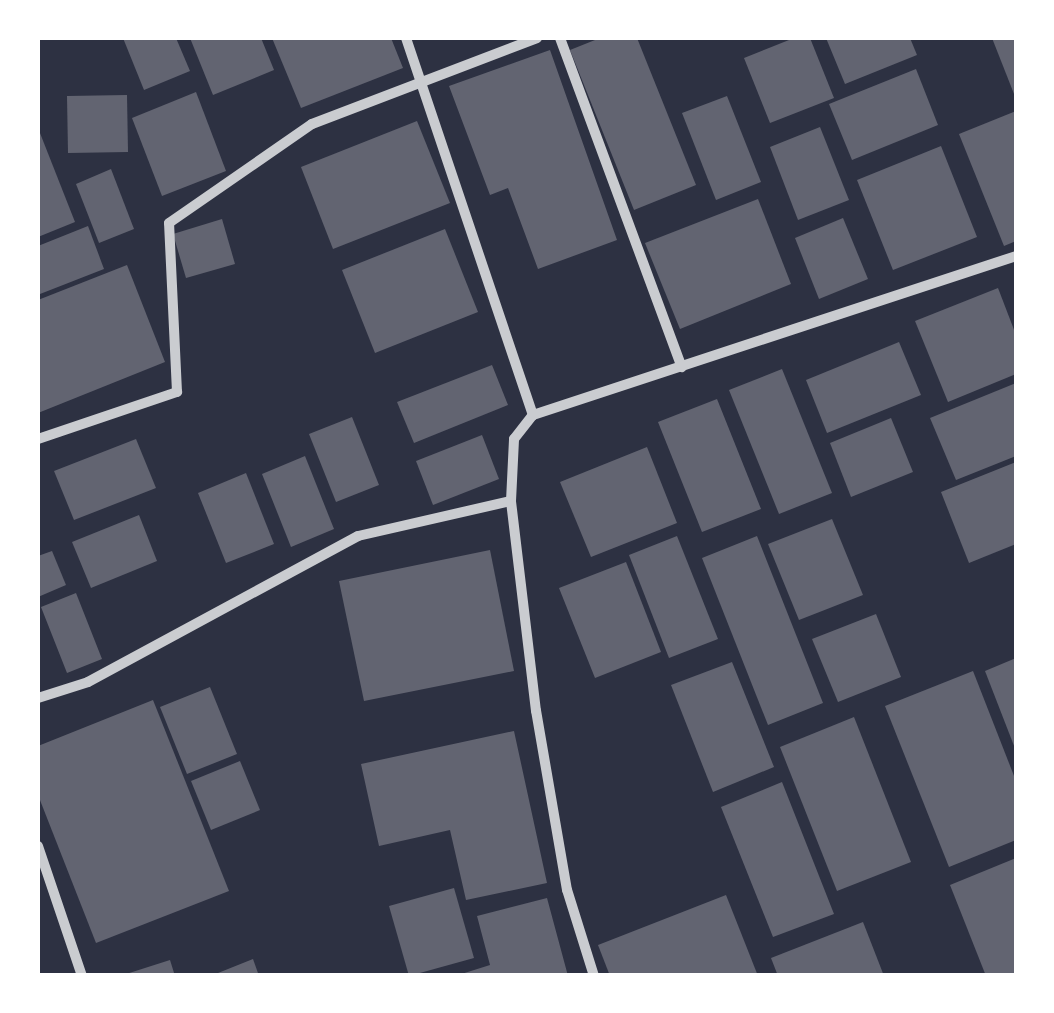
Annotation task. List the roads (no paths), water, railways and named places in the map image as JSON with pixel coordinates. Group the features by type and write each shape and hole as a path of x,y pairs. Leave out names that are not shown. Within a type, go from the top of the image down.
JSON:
{"street":[{"path":"406,38 533,415"},
{"path":"38,439 176,392 168,223 280,142 420,76 537,38"},
{"path":"560,38 682,367"},
{"path":"594,976 548,783 511,501 514,438 533,415 1016,256"},
{"path":"38,698 88,682 358,536 511,501"},
{"path":"38,846 82,976"}]}
